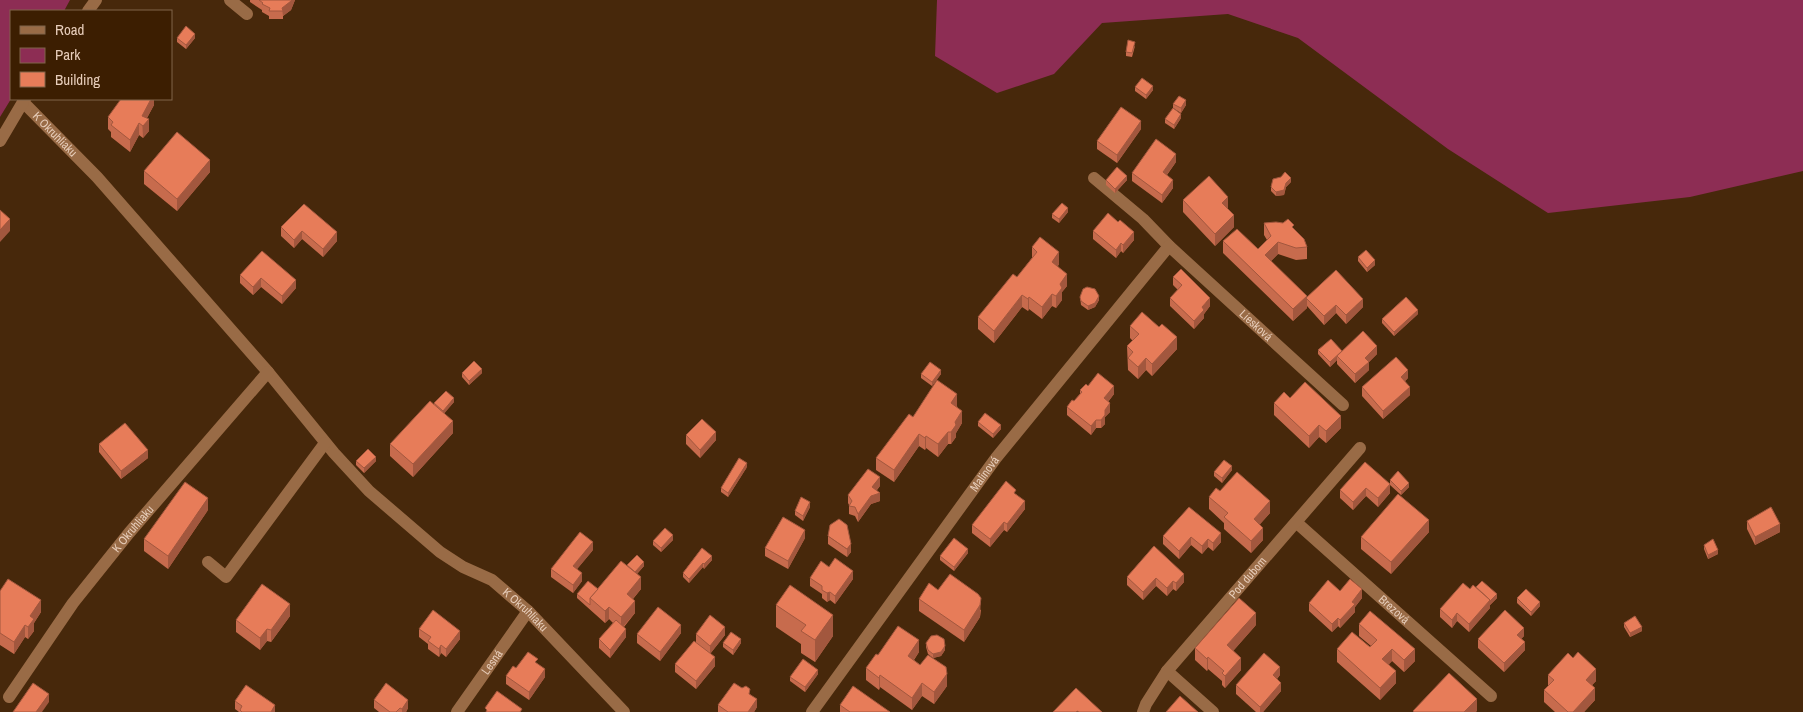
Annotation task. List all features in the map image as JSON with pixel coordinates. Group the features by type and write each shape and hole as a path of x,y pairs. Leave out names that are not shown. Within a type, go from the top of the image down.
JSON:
{"street":[{"path":"230,0 247,14"},
{"path":"0,141 24,100"},
{"name":"K Okruhliaku","path":"24,100 97,176 369,491 440,552 463,567 492,580 528,611 624,712"},
{"name":"Liesková","path":"1094,178 1144,219 1169,246 1343,405"},
{"name":"Malinová","path":"812,712 996,458 1169,246"},
{"name":"K Okruhliaku","path":"9,697 73,604 129,533 268,372"},
{"path":"208,562 226,577 326,443"},
{"name":"Pod dubom","path":"1143,712 1167,671 1360,448"},
{"name":"Brezová","path":"1297,523 1491,696"},
{"name":"Lesná","path":"457,712 528,611"},
{"path":"1167,671 1214,712"}],"green space":[{"path":"0,0 70,0 65,10 10,10 10,100 0,117"},
{"path":"937,0 1803,0 1803,171 1690,197 1548,213 1448,149 1298,38 1228,14 1102,23 1054,74 997,93 935,56"}],"building":[{"path":"259,0 292,0 282,8 283,11 269,11 270,8"},
{"path":"186,26 195,34 186,45 177,38"},
{"path":"1128,40 1135,42 1132,53 1126,52"},
{"path":"1142,78 1153,86 1146,95 1135,87"},
{"path":"1179,96 1186,100 1181,108 1173,104"},
{"path":"120,100 150,100 142,116 149,119 143,126 139,123 130,140 111,125 113,122 108,117"},
{"path":"1121,107 1141,121 1117,155 1097,141"},
{"path":"1173,108 1181,114 1174,125 1165,119"},
{"path":"177,132 210,160 177,199 144,171"},
{"path":"1156,139 1176,154 1163,172 1173,180 1162,195 1132,173"},
{"path":"1117,167 1127,176 1115,189 1106,180"},
{"path":"1285,172 1291,178 1286,183 1284,190 1276,192 1271,187 1273,179 1281,177"},
{"path":"1209,176 1228,197 1222,203 1234,215 1215,234 1183,200"},
{"path":"1062,203 1068,208 1059,219 1052,214"},
{"path":"304,204 337,232 323,249 302,231 294,240 281,227"},
{"path":"0,210 10,219 0,230"},
{"path":"1108,213 1134,232 1116,250 1093,231"},
{"path":"1288,219 1294,225 1292,227 1304,239 1307,247 1296,248 1278,242 1265,255 1307,296 1293,309 1223,241 1237,229 1258,249 1271,236 1264,223 1283,223"},
{"path":"1040,237 1059,252 1052,262 1067,274 1060,284 1062,288 1056,296 1052,294 1042,307 1029,297 1028,299 1022,295 994,331 978,317 1013,274 1017,277 1037,252 1032,247"},
{"path":"1366,250 1375,260 1367,268 1358,257"},
{"path":"262,251 296,280 282,296 261,278 253,287 240,275"},
{"path":"1181,269 1210,298 1202,307 1204,310 1194,321 1170,298 1182,285 1173,277"},
{"path":"1336,270 1363,299 1346,315 1336,305 1324,316 1306,298"},
{"path":"1087,287 1095,289 1099,296 1095,303 1088,306 1081,301 1080,297 1083,289"},
{"path":"1406,297 1418,310 1394,332 1382,319"},
{"path":"1142,312 1159,327 1162,324 1177,337 1152,364 1146,358 1138,367 1128,358 1133,352 1127,346 1139,334 1130,326"},
{"path":"1363,331 1377,346 1365,358 1369,362 1355,374 1337,356"},
{"path":"1331,339 1342,351 1330,362 1318,350"},
{"path":"1396,357 1408,370 1401,377 1410,387 1383,411 1362,387"},
{"path":"474,361 482,369 469,381 462,373"},
{"path":"930,362 941,370 932,382 921,374"},
{"path":"1098,373 1114,386 1104,398 1110,403 1105,410 1105,415 1101,420 1096,420 1091,426 1067,407 1082,392 1080,390 1086,384 1088,386"},
{"path":"937,380 957,394 951,403 962,411 955,422 956,425 938,444 919,434 894,470 876,458 909,414 913,417"},
{"path":"1305,382 1341,416 1326,431 1319,425 1309,436 1274,403 1284,392 1290,398"},
{"path":"446,391 454,398 443,411 434,403"},
{"path":"430,401 453,421 413,464 390,444"},
{"path":"985,413 1001,425 993,434 978,422"},
{"path":"702,419 716,432 700,450 686,435"},
{"path":"125,423 148,450 121,471 99,444"},
{"path":"368,449 376,457 364,468 356,461"},
{"path":"739,458 747,463 728,493 721,488"},
{"path":"1224,460 1232,466 1222,478 1214,472"},
{"path":"1365,462 1390,484 1378,498 1366,488 1353,502 1340,490"},
{"path":"868,469 880,477 872,487 880,493 871,496 858,514 855,507 849,506 852,501 848,495"},
{"path":"1398,471 1409,483 1401,491 1390,480"},
{"path":"1237,472 1270,501 1254,519 1263,528 1251,541 1224,517 1228,513 1209,497 1216,488 1220,491"},
{"path":"1006,481 1016,490 1014,493 1025,501 1007,524 1004,522 990,539 972,525"},
{"path":"185,482 208,498 168,556 144,539"},
{"path":"1398,494 1429,520 1391,562 1361,537"},
{"path":"801,497 810,502 803,516 795,511"},
{"path":"1189,507 1221,533 1213,543 1208,539 1202,546 1191,537 1179,551 1163,536"},
{"path":"1771,507 1780,524 1755,537 1747,521"},
{"path":"783,517 805,530 788,561 765,548"},
{"path":"839,519 847,525 851,544 847,549 828,536 830,525"},
{"path":"665,528 673,535 661,548 653,541"},
{"path":"580,532 593,542 573,566 582,573 573,585 551,569"},
{"path":"954,538 968,549 954,567 940,556"},
{"path":"1713,539 1718,550 1708,555 1704,545"},
{"path":"1154,546 1184,574 1176,583 1173,581 1167,588 1156,578 1143,592 1127,577"},
{"path":"702,548 712,556 689,579 683,573"},
{"path":"637,555 644,562 635,572 627,565"},
{"path":"835,558 853,571 835,596 830,592 827,593 822,590 822,586 810,578 821,561 829,567"},
{"path":"621,561 641,577 627,594 635,601 621,617 609,607 605,611 590,598"},
{"path":"950,574 981,598 980,605 964,630 919,599 929,583 938,590"},
{"path":"8,579 41,600 30,616 34,619 28,627 25,625 14,642 0,633 0,591"},
{"path":"1350,579 1362,589 1352,602 1355,604 1340,620 1338,618 1332,624 1309,603 1328,580 1340,591"},
{"path":"588,581 598,589 590,598 590,605 577,594"},
{"path":"1482,581 1497,594 1490,601 1476,587"},
{"path":"1463,583 1470,589 1473,585 1490,600 1469,624 1457,613 1452,620 1440,609"},
{"path":"262,584 290,604 271,630 267,629 260,638 236,620"},
{"path":"790,585 833,615 815,640 801,631 806,625 776,605"},
{"path":"1526,589 1540,602 1531,612 1517,598"},
{"path":"1239,598 1256,613 1227,645 1241,658 1225,676 1222,673 1224,671 1195,648"},
{"path":"658,607 681,625 660,652 637,634"},
{"path":"433,610 460,631 446,649 441,645 439,649 428,641 431,637 419,629"},
{"path":"1505,610 1524,628 1517,635 1525,642 1504,663 1478,639"},
{"path":"1370,611 1415,649 1404,660 1392,649 1382,659 1396,671 1380,688 1337,649 1352,632 1370,647 1377,640 1359,624"},
{"path":"710,615 725,627 710,646 696,634"},
{"path":"1635,616 1642,627 1630,633 1624,623"},
{"path":"616,620 626,629 610,650 599,639"},
{"path":"898,626 919,640 908,656 920,665 928,655 946,667 947,674 934,692 922,683 912,698 880,675 879,678 866,668 876,654 878,655"},
{"path":"731,632 741,639 733,650 723,643"},
{"path":"937,635 944,639 945,646 941,652 933,654 928,650 926,643 931,636"},
{"path":"694,641 715,657 696,681 675,664"},
{"path":"528,652 538,659 535,662 545,669 529,692 506,676 513,666 516,668"},
{"path":"1578,652 1596,669 1586,680 1595,688 1573,712 1568,712 1544,690 1554,680 1548,675 1568,653 1573,658"},
{"path":"1264,653 1280,667 1273,675 1281,683 1260,707 1236,685"},
{"path":"803,659 818,670 805,687 790,677"},
{"path":"1449,673 1477,699 1464,712 1414,712 1413,711"},
{"path":"33,683 49,694 36,712 13,712"},
{"path":"386,683 408,700 402,709 400,708 396,712 390,712 374,700"},
{"path":"734,683 742,688 746,686 750,689 749,694 757,699 748,712 728,712 718,705"},
{"path":"246,685 275,705 271,712 242,712 240,710 242,706 235,701"},
{"path":"853,686 890,712 850,712 840,705"},
{"path":"1076,688 1102,712 1053,712"},
{"path":"497,691 522,709 520,712 486,712 485,708"},
{"path":"1180,696 1198,712 1166,712"}]}
